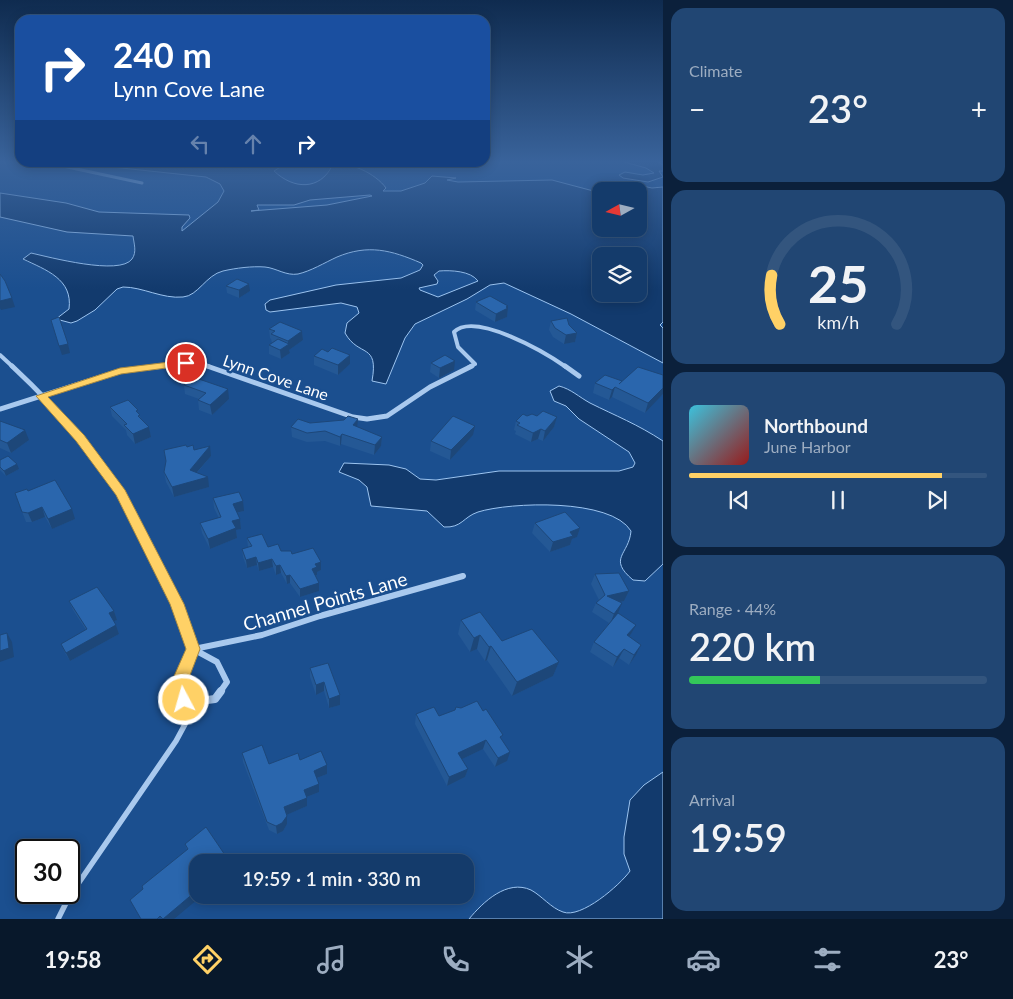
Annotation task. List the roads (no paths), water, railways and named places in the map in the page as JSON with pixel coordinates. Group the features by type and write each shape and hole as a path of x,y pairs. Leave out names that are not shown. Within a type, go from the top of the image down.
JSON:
{"street":[{"name":"Lynn Cove Lane","path":"0,409 120,371 196,362 353,417 372,418 395,412 430,387 475,364 458,347 454,332 464,325 475,325 526,343 543,351 578,376"},
{"path":"0,355 80,438 121,493 177,604 193,649 179,683 184,700 197,702 215,699 227,682 217,662 193,649"},
{"name":"Channel Points Lane","path":"193,649 262,635 312,618 456,580 463,576"}],"lane":[{"path":"58,919 69,897 176,741 197,702"}],"water":[{"path":"0,204 69,204 99,212 189,215 190,218 182,227 182,231 216,204 298,204 257,205 259,210 251,211 333,204 592,204 592,238 648,238 648,204 663,204 663,322 660,325 663,328 663,363 571,314 504,283 490,285 467,299 415,324 405,338 386,384 372,381 373,361 370,355 350,341 345,333 347,323 359,313 357,307 341,303 270,312 266,310 265,304 270,300 336,285 401,278 420,270 423,265 400,255 379,250 348,253 298,274 289,274 260,267 223,271 217,273 193,293 183,297 123,287 117,289 95,310 71,323 56,319 69,309 67,290 62,283 49,272 23,259 31,253 100,266 125,264 132,259 134,254 133,236 67,232 0,217","holes":["439,271 455,271 471,275 478,281 438,297 420,290 419,288 437,284 438,281 434,275"]},
{"path":"559,386 663,441 663,564 645,581 633,580 625,573 621,566 620,561 631,531 620,520 603,513 559,505 513,506 478,512 455,526 444,527 427,511 371,506 367,487 359,480 339,472 344,463 389,465 406,469 420,479 436,480 499,471 619,471 633,467 635,463 629,452 579,419 566,406 554,401 550,391"},
{"path":"663,772 663,919 469,919 488,899 513,888 522,887 531,890 554,908 563,912 580,911 600,899 630,871 624,854 624,837 630,800 644,785"}]}
